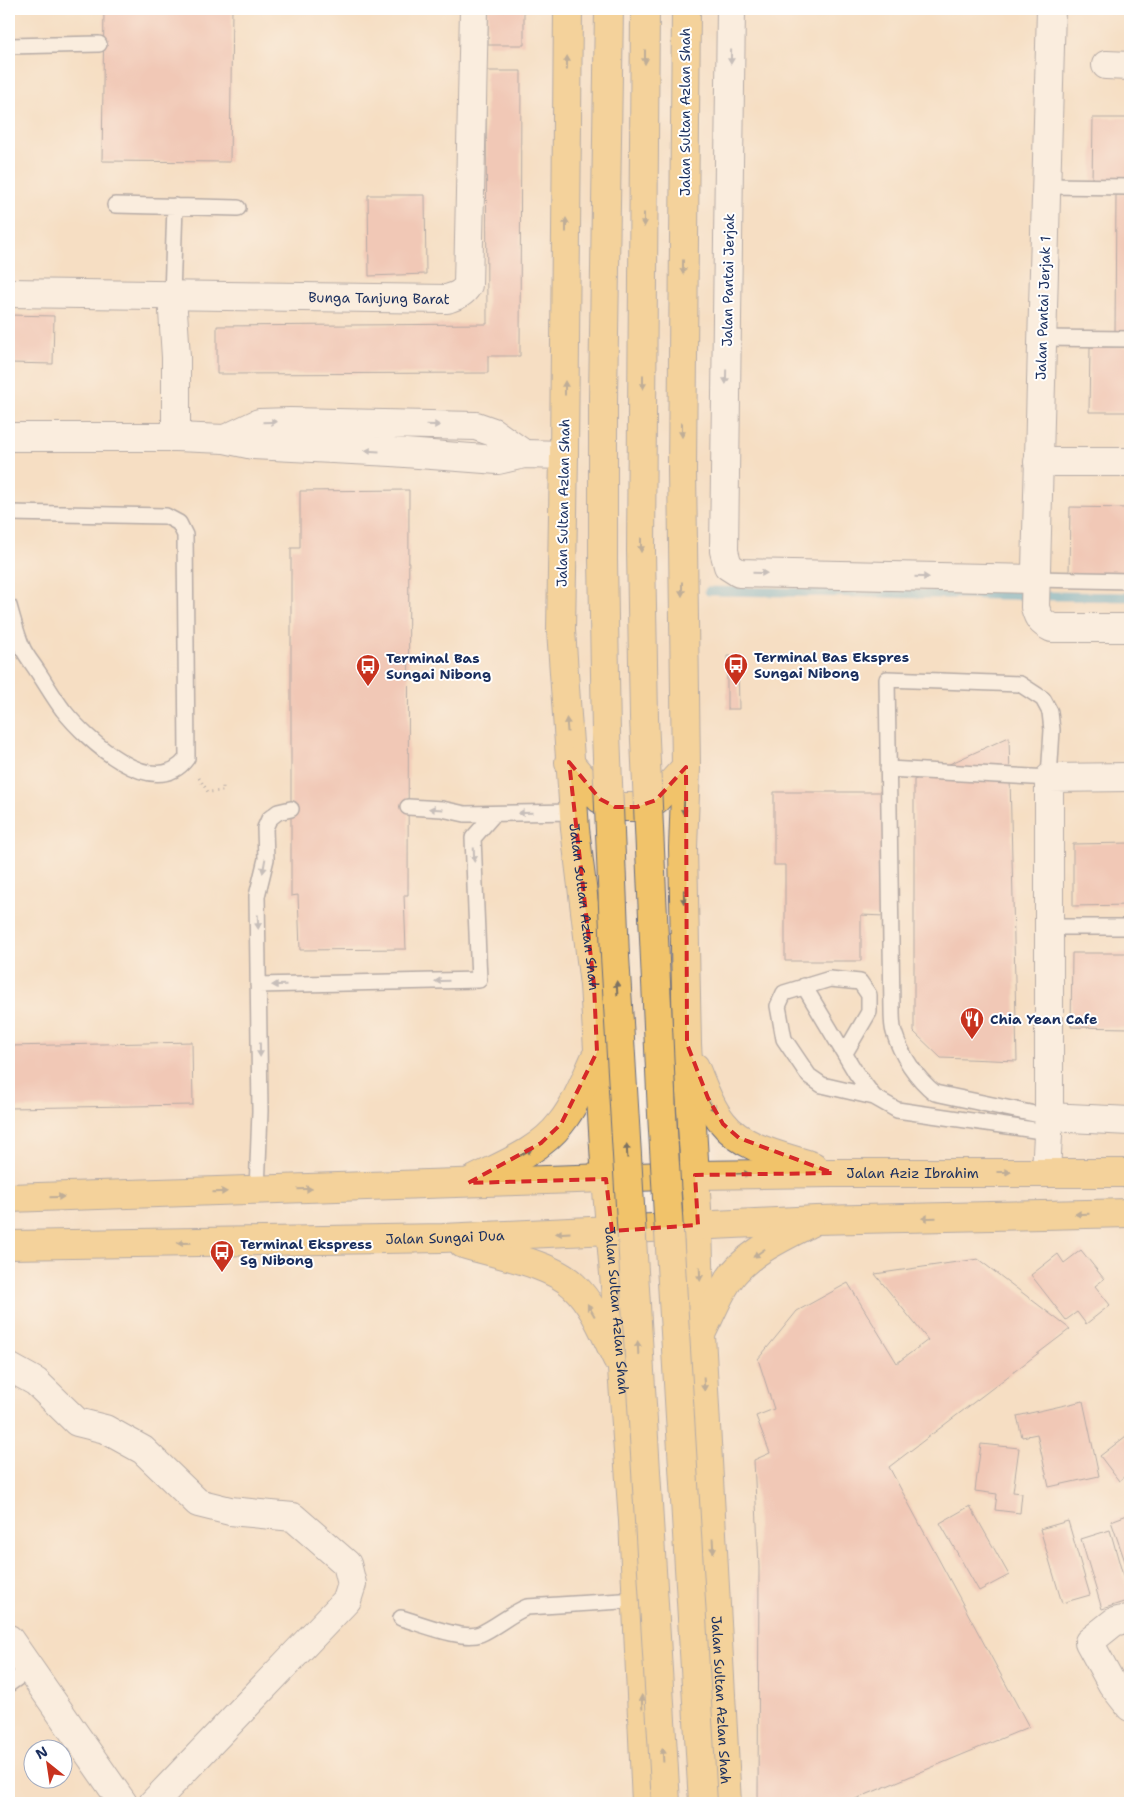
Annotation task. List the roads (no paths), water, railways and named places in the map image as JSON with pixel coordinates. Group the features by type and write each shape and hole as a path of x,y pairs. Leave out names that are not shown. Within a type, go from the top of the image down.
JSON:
{"main road":[{"name":"Jalan Sultan Azlan Shah","path":"568,9 561,630 569,762 594,985 606,1179 612,1230 633,1521 646,1803"},
{"name":"Jalan Sultan Azlan Shah","path":"609,9 603,418 606,733 620,1036 666,1803"},
{"name":"Jalan Sultan Azlan Shah","path":"645,9 641,551 644,718 662,1114 703,1803"},
{"name":"Jalan Sultan Azlan Shah","path":"686,9 682,470 686,767 683,848 687,1044 727,1803"},
{"path":"569,762 600,799 615,807 637,807 656,800 686,767"},
{"path":"687,1044 708,1098 723,1124 739,1138 755,1146 833,1173"},
{"path":"468,1183 541,1143 560,1124 576,1101 597,1052"},
{"name":"Jalan Aziz Ibrahim","path":"606,1179 695,1175 833,1173 1130,1173"},
{"path":"9,1198 606,1179"},
{"path":"698,1226 816,1220 1130,1213"},
{"path":"701,1335 729,1280 748,1260 769,1245 816,1220"},
{"name":"Jalan Sungai Dua","path":"9,1245 443,1238 698,1226"},
{"path":"443,1238 541,1266 560,1274 574,1286 589,1305 622,1369"}],"street":[{"name":"Bunga Tanjung Barat","path":"9,293 447,299 464,291 468,285 474,9"},
{"name":"Jalan Pantai Jerjak","path":"731,9 724,551 728,566 739,573 1035,579"},
{"name":"Jalan Pantai Jerjak 1","path":"1051,9 1035,607 1037,616 1042,623 1052,628 1130,628"},
{"path":"172,296 176,357 176,437"},
{"path":"9,437 176,437 225,439 253,445 392,452 498,460 524,454 564,455"},
{"path":"1038,462 1130,462"},
{"path":"1046,1172 1048,1124 1049,778 1130,778"},
{"path":"1048,1124 1130,1121"},
{"path":"9,1367 36,1382 77,1422 105,1429 144,1450 198,1503 230,1511 293,1517 347,1564 352,1584 347,1600 154,1803"},
{"path":"1130,1618 1114,1622 1089,1642 1112,1684 1130,1707"},
{"path":"9,1639 19,1676 123,1803"}],"lane":[{"path":"9,46 99,44"},
{"path":"1046,186 1130,187"},
{"path":"115,205 238,208"},
{"path":"172,296 175,206"},
{"path":"1042,338 1130,339"},
{"path":"9,513 166,516 179,523 185,535 187,758 181,767 170,773 155,775 146,773 109,754 88,736 63,710 23,650 9,606"},
{"path":"1035,579 1130,581"},
{"path":"888,769 1049,778 1052,730 1050,712 1043,699 1020,684 887,678 888,769 893,1031 906,1058 922,1083 935,1093 1048,1124"},
{"path":"408,807 442,809 465,814 574,812"},
{"path":"257,1191 260,1111 257,896 266,859 266,828 269,820 278,812 291,809"},
{"path":"258,985 479,980 473,838 494,814"},
{"path":"1048,927 1130,927"},
{"path":"845,1053 869,1012 869,995 860,982 830,980 784,992 778,1006 784,1039 809,1076 822,1085 874,1097 897,1110 1048,1124"},
{"path":"804,986 856,1073 874,1097"},
{"path":"401,1618 464,1636 478,1635 526,1607 637,1600"}],"waterway":[{"path":"709,591 1130,597"}],"place":[{"name":"Terminal Bas Ekspres Sungai Nibong","path":"736,686"},
{"name":"Terminal Bas Sungai Nibong","path":"368,687"},
{"name":"Chia Yean Cafe","path":"972,1040"},
{"name":"Terminal Ekspress Sg Nibong","path":"222,1273"}]}
